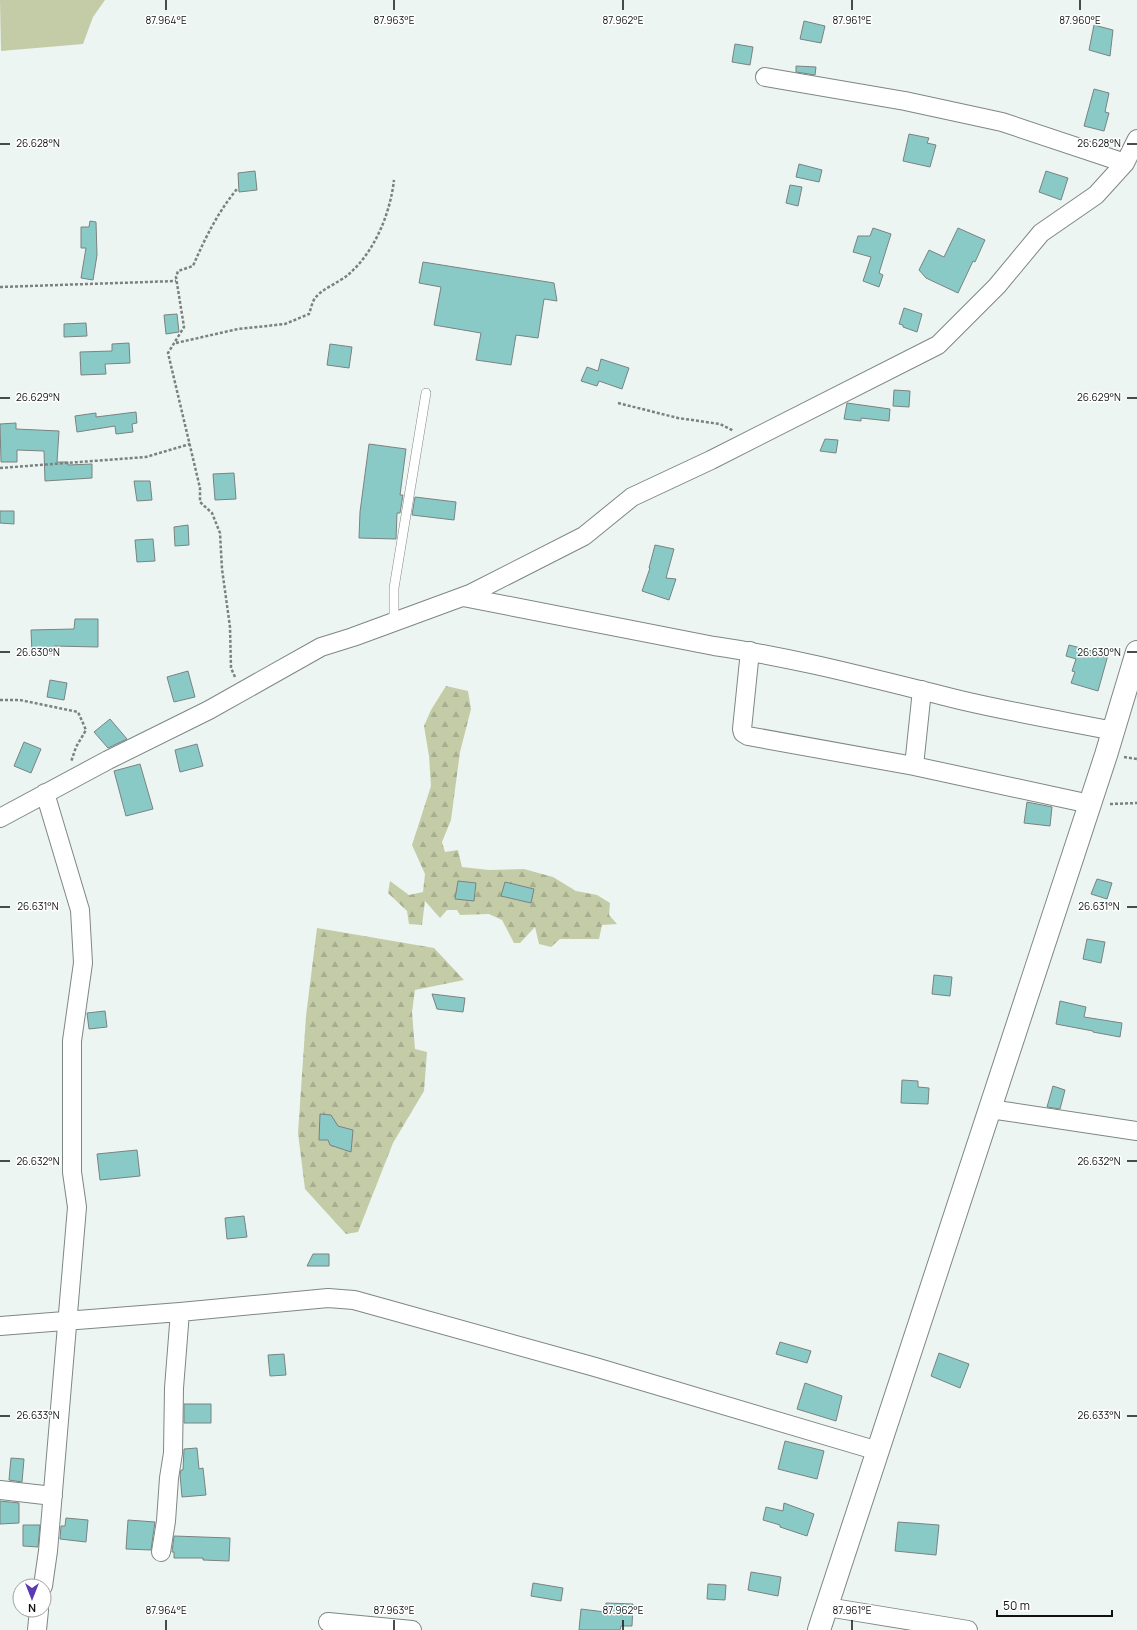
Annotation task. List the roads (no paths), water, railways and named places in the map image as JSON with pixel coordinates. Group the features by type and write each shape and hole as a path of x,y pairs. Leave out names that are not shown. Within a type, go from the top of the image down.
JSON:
{"street":[{"path":"765,77 905,101 1002,122 1125,163"},
{"path":"0,818 72,779 208,710 321,646 353,637 462,597 584,536 632,497 711,460 938,345 997,286 1041,233 1096,195 1125,163 1137,139"},
{"path":"462,597 714,646 750,651 960,700 1114,731"},
{"path":"750,651 742,730 746,735 914,766 1090,804"},
{"path":"819,1630 1114,731 1137,652"},
{"path":"914,766 922,690"},
{"path":"44,1578 53,1496 77,1207 72,1172 72,1041 83,963 80,910 46,793"},
{"path":"990,1109 1137,1131"},
{"path":"0,1326 180,1312 328,1298 354,1300 603,1370 878,1451"},
{"path":"161,1552 166,1521 169,1478 173,1453 174,1388 180,1312"},
{"path":"0,1490 53,1496"},
{"path":"827,1607 968,1630"},
{"path":"37,1630 38,1618"},
{"path":"328,1622 412,1630"}],"lane":[{"path":"394,622 394,588 426,393"}]}
